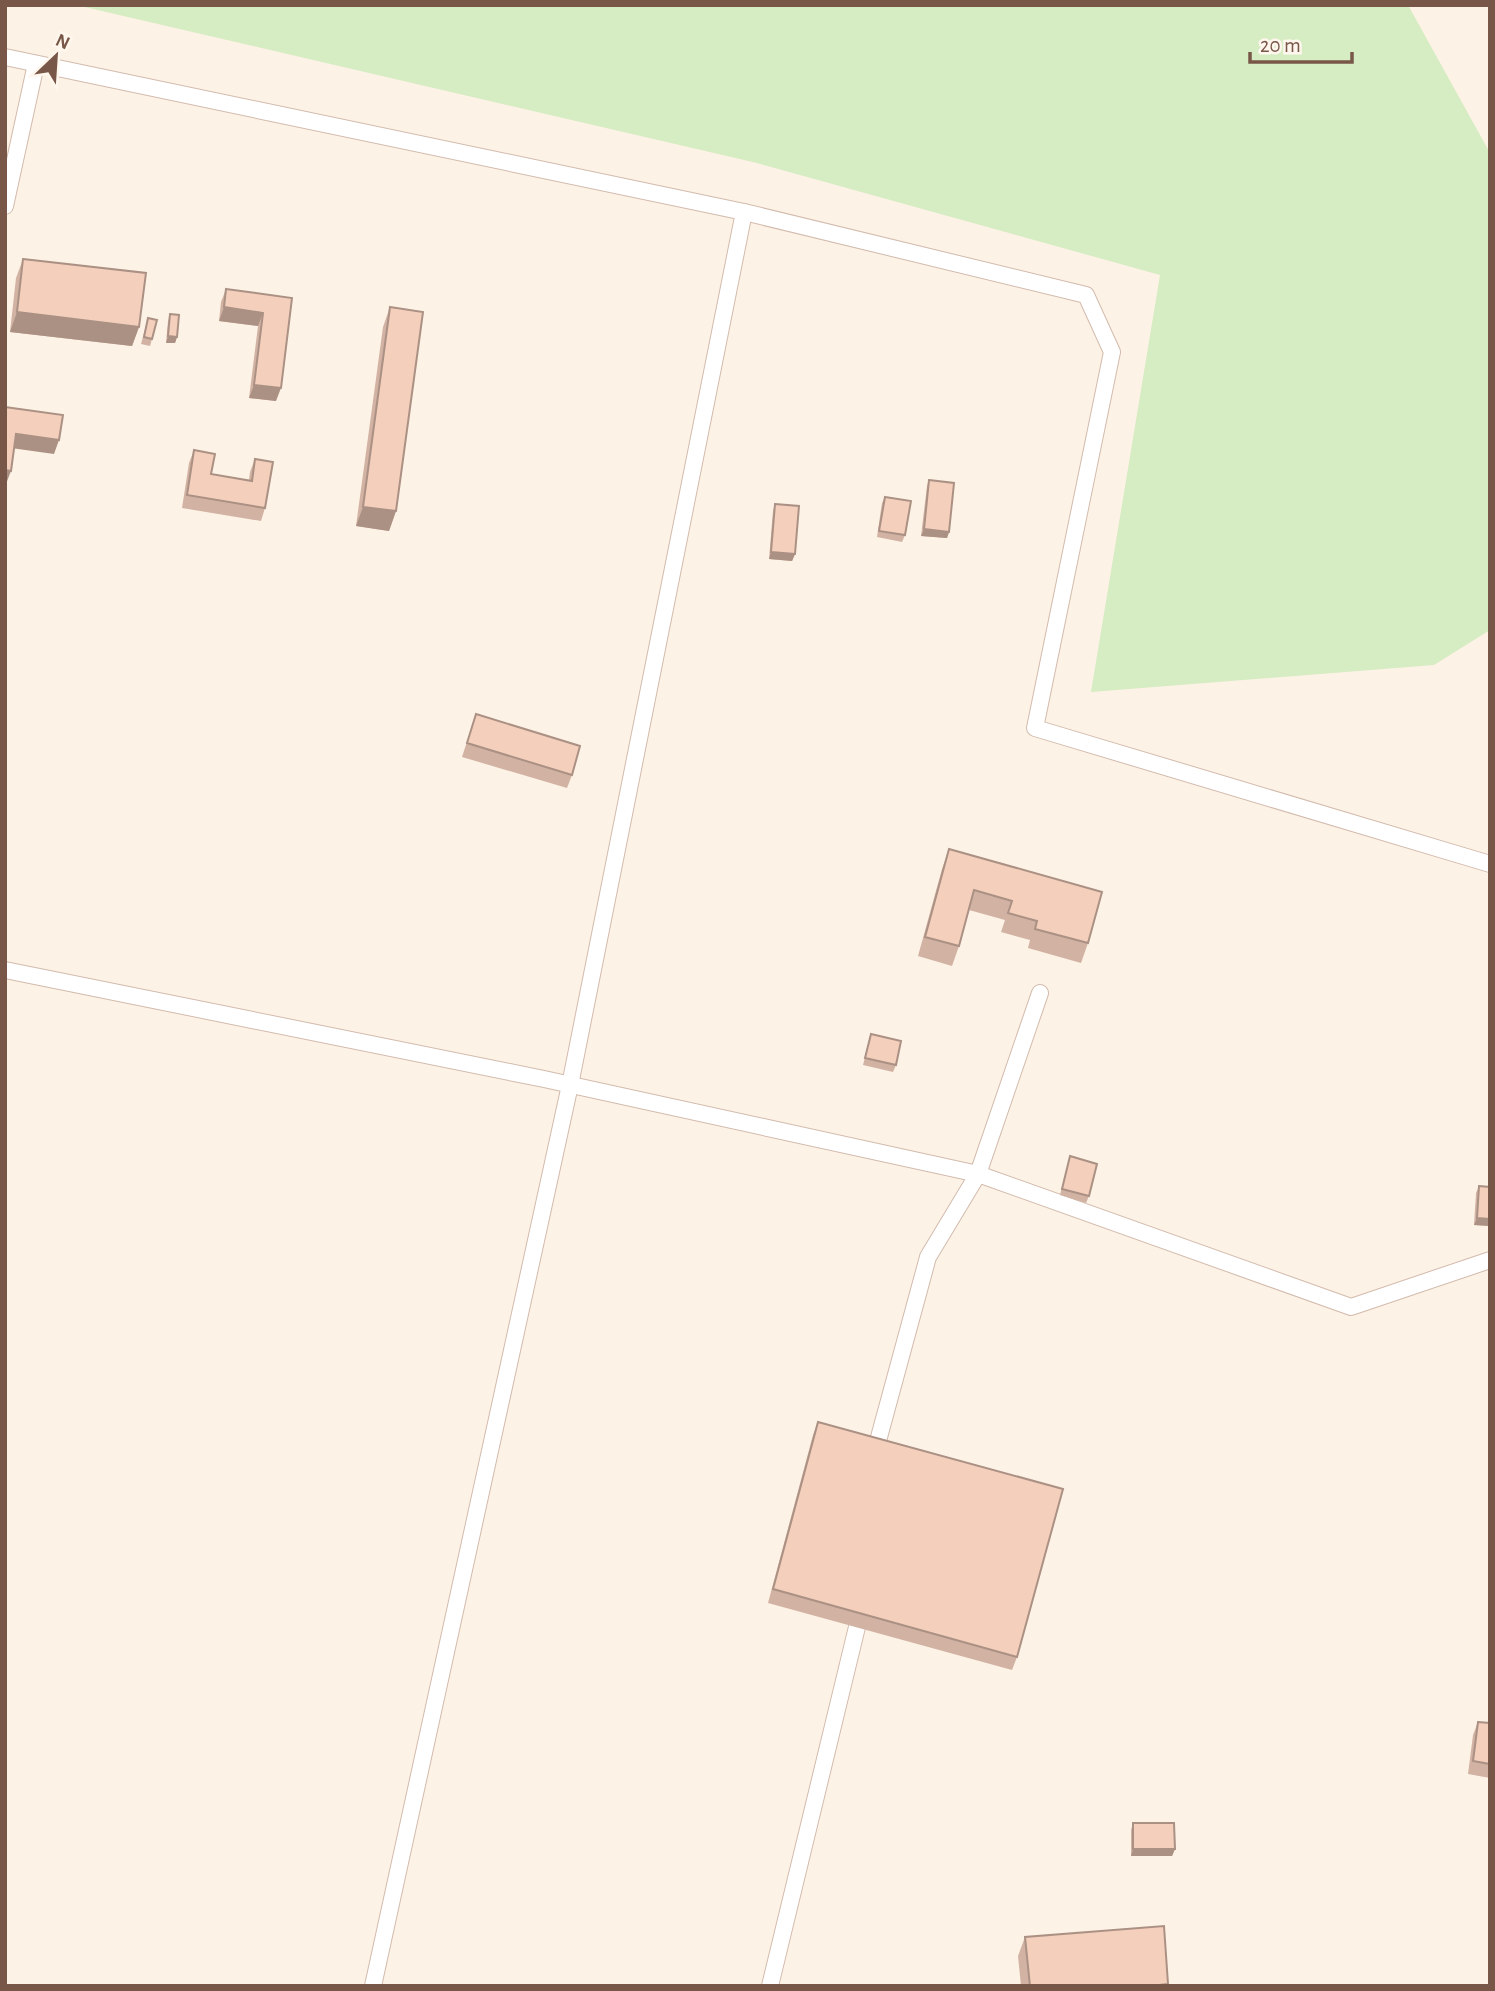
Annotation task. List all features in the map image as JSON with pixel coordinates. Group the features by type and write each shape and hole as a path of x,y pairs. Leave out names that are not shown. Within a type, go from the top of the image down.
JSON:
{"lane":[{"path":"5,57 744,212 1086,295 1112,352 1035,728 1490,864"},
{"path":"5,206 36,64"},
{"path":"373,1986 570,1085 744,212"},
{"path":"5,970 570,1085 978,1174 1351,1307 1490,1259"},
{"path":"875,1452 928,1257 978,1174 1040,993"},
{"path":"770,1986 857,1627"}],"green space":[{"path":"76,5 1408,5 1490,153 1490,630 1434,665 1091,692 1160,275 757,163"}],"building":[{"path":"23,259 146,273 139,327 17,312"},
{"path":"226,289 292,298 281,388 254,385 263,313 224,307"},
{"path":"390,307 423,312 396,511 363,507"},
{"path":"170,314 179,315 177,337 168,336"},
{"path":"148,318 157,320 152,339 144,337"},
{"path":"5,407 63,415 59,440 16,434 11,471 5,470"},
{"path":"194,450 215,454 211,474 252,481 255,459 273,462 265,508 187,495"},
{"path":"929,480 954,483 949,532 924,529"},
{"path":"885,497 911,501 905,535 879,531"},
{"path":"775,504 799,506 795,554 771,552"},
{"path":"476,714 580,746 572,775 467,743"},
{"path":"949,849 1102,892 1088,943 1035,929 1037,921 1008,913 1012,901 974,890 959,946 925,937"},
{"path":"871,1034 901,1041 896,1065 865,1058"},
{"path":"1070,1156 1097,1164 1089,1196 1062,1189"},
{"path":"1479,1186 1490,1187 1490,1219 1477,1218"},
{"path":"818,1422 1063,1489 1017,1657 773,1589"},
{"path":"1478,1722 1490,1723 1490,1764 1473,1761"},
{"path":"1133,1823 1174,1823 1175,1849 1133,1849"},
{"path":"1164,1926 1168,1984 1030,1986 1025,1937"}]}
